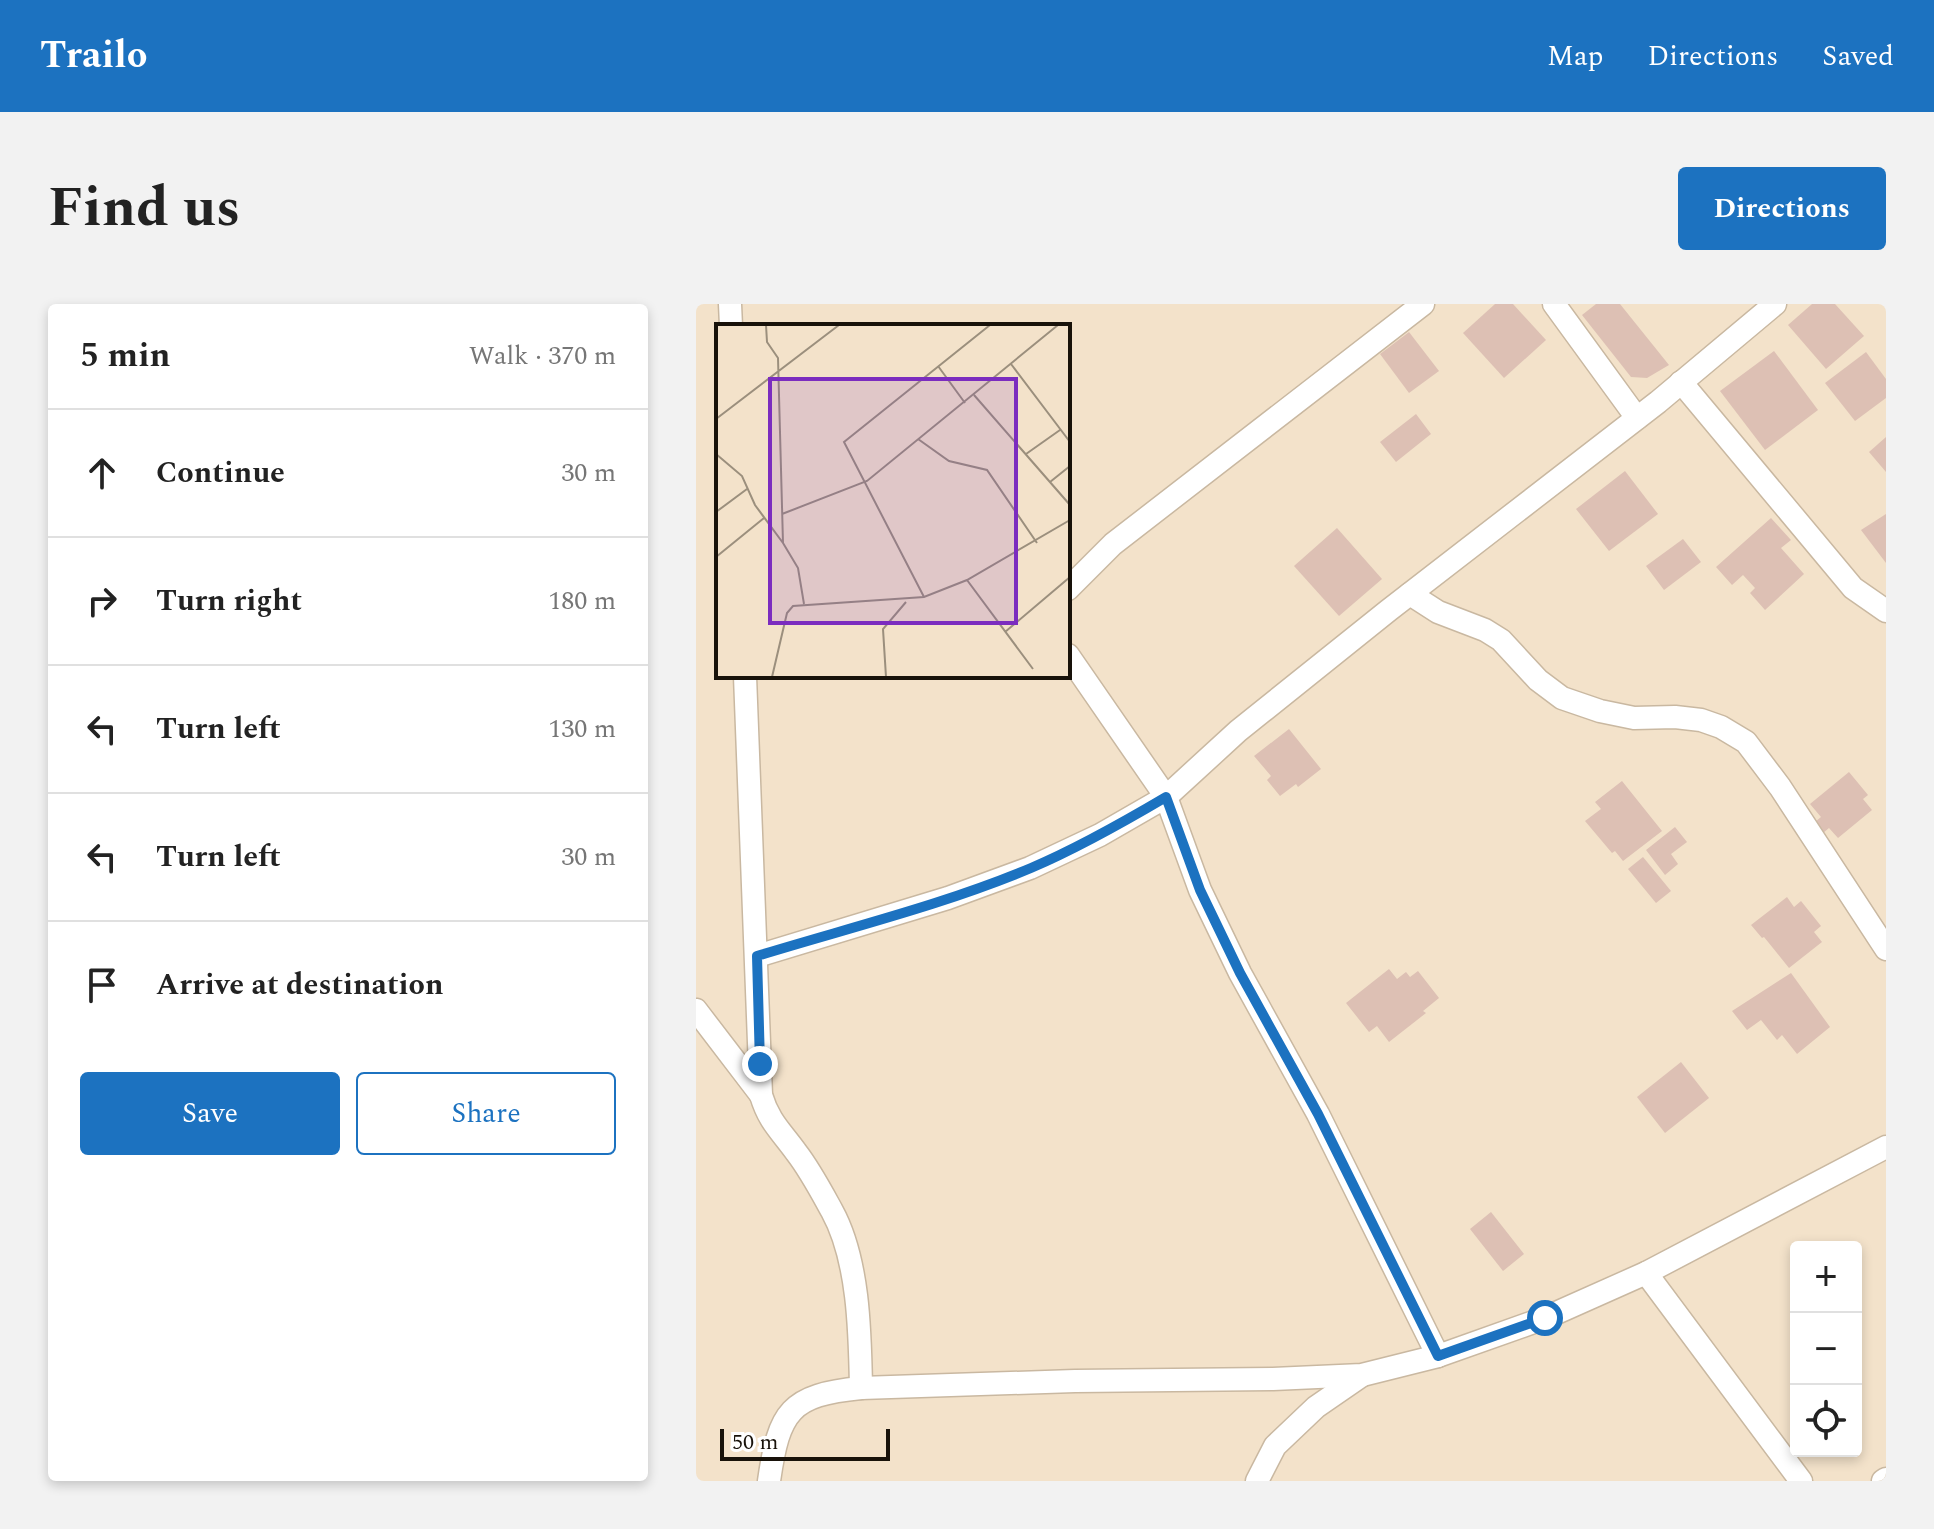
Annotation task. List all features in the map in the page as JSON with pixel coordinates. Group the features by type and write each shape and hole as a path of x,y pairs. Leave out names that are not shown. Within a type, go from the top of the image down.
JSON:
{"street":[{"path":"730,304 731,324"},
{"path":"1070,587 1113,544 1423,304"},
{"path":"1554,304 1637,418"},
{"path":"757,956 948,898 1030,868 1100,835 1166,797 1238,731 1637,418 1775,304"},
{"path":"1681,382 1853,588 1886,611"},
{"path":"1410,594 1438,612 1485,630 1501,640 1538,680 1562,698 1634,718 1701,720 1721,727 1746,742 1780,787 1886,949"},
{"path":"1070,658 1166,797 1200,890 1240,973 1318,1114 1438,1356"},
{"path":"745,678 761,1095"},
{"path":"696,1010 761,1095 778,1133 798,1155 834,1215 853,1273 860,1337 861,1388"},
{"path":"769,1481 778,1435 792,1409 826,1391 1075,1381 1362,1375 1438,1356 1545,1318 1646,1273 1886,1147"},
{"path":"1646,1273 1801,1481"},
{"path":"1257,1481 1275,1446 1316,1407 1362,1375"}],"building":[{"path":"1495,304 1513,304 1546,340 1504,378 1463,333"},
{"path":"1596,304 1620,304 1669,365 1647,378 1631,377 1582,315"},
{"path":"1812,304 1835,304 1864,336 1826,369 1788,325"},
{"path":"1409,332 1439,371 1409,393 1380,354"},
{"path":"1774,351 1818,410 1765,450 1720,391"},
{"path":"1866,352 1886,379 1886,398 1855,421 1825,383"},
{"path":"1416,414 1431,434 1396,462 1380,442"},
{"path":"1886,437 1886,472 1869,452"},
{"path":"1625,471 1658,514 1609,551 1576,509"},
{"path":"1886,514 1886,563 1861,530"},
{"path":"1771,518 1791,540 1781,548 1804,574 1765,610 1750,593 1755,588 1743,575 1732,585 1716,567"},
{"path":"1337,528 1382,579 1339,616 1294,566"},
{"path":"1683,539 1701,562 1664,590 1646,566"},
{"path":"1289,729 1321,769 1280,796 1267,780 1271,776 1254,756"},
{"path":"1849,772 1868,795 1863,799 1872,810 1838,838 1829,828 1823,833 1815,822 1821,817 1810,804"},
{"path":"1622,781 1662,831 1623,861 1615,851 1612,853 1585,821 1601,809 1595,802"},
{"path":"1675,827 1687,842 1671,854 1678,864 1665,875 1646,850"},
{"path":"1643,857 1671,891 1656,903 1628,869"},
{"path":"1787,897 1794,907 1801,901 1821,926 1814,932 1822,942 1789,968 1751,925"},
{"path":"1389,969 1397,979 1406,972 1410,977 1418,971 1439,998 1423,1011 1426,1013 1389,1042 1377,1026 1369,1032 1346,1003"},
{"path":"1791,973 1830,1027 1797,1054 1782,1035 1777,1040 1761,1020 1747,1030 1732,1011"},
{"path":"1681,1062 1709,1098 1665,1133 1637,1097"},
{"path":"1491,1212 1524,1254 1503,1271 1470,1229"}],"route":[{"path":"760,1064 757,956 948,898 1030,868 1100,835 1166,797 1200,890 1240,973 1318,1114 1438,1356 1545,1318"}]}
